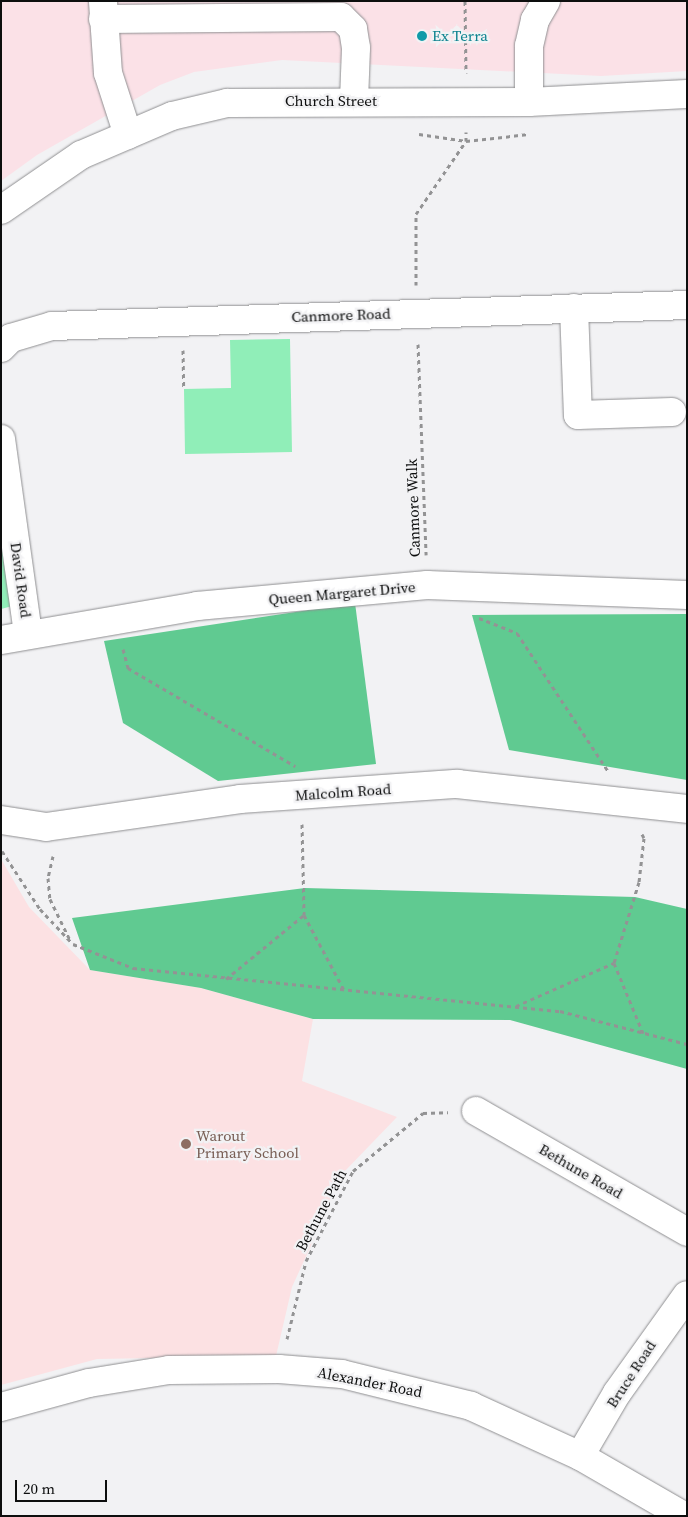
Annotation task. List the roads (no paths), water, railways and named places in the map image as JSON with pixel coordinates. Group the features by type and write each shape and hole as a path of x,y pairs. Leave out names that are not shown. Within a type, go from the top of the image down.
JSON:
{"street":[{"path":"528,102 529,46 536,20 546,1"},
{"path":"128,135 108,73 103,10 341,17 353,29 356,48 354,101"},
{"name":"Church Street","path":"1,210 81,155 172,116 227,103 354,101 528,102 687,94"},
{"name":"Canmore Road","path":"1,348 10,338 52,326 416,312 687,305"},
{"path":"574,308 578,415 672,412"},
{"name":"David Road","path":"1,439 28,633"},
{"name":"Queen Margaret Drive","path":"1,640 28,633 197,606 427,586 687,595"},
{"name":"Malcolm Road","path":"1,820 38,826 59,825 240,799 457,784 687,809"},
{"name":"Bethune Road","path":"476,1111 687,1232"},
{"name":"Bruce Road","path":"580,1456 617,1393 678,1324 687,1295"},
{"name":"Alexander Road","path":"1,1407 89,1383 169,1370 279,1369 342,1374 383,1382 471,1406 580,1456 684,1516"}],"place":[{"name":"Ex Terra","path":"422,36"},
{"name":"Warout Primary School","path":"186,1144"}]}
